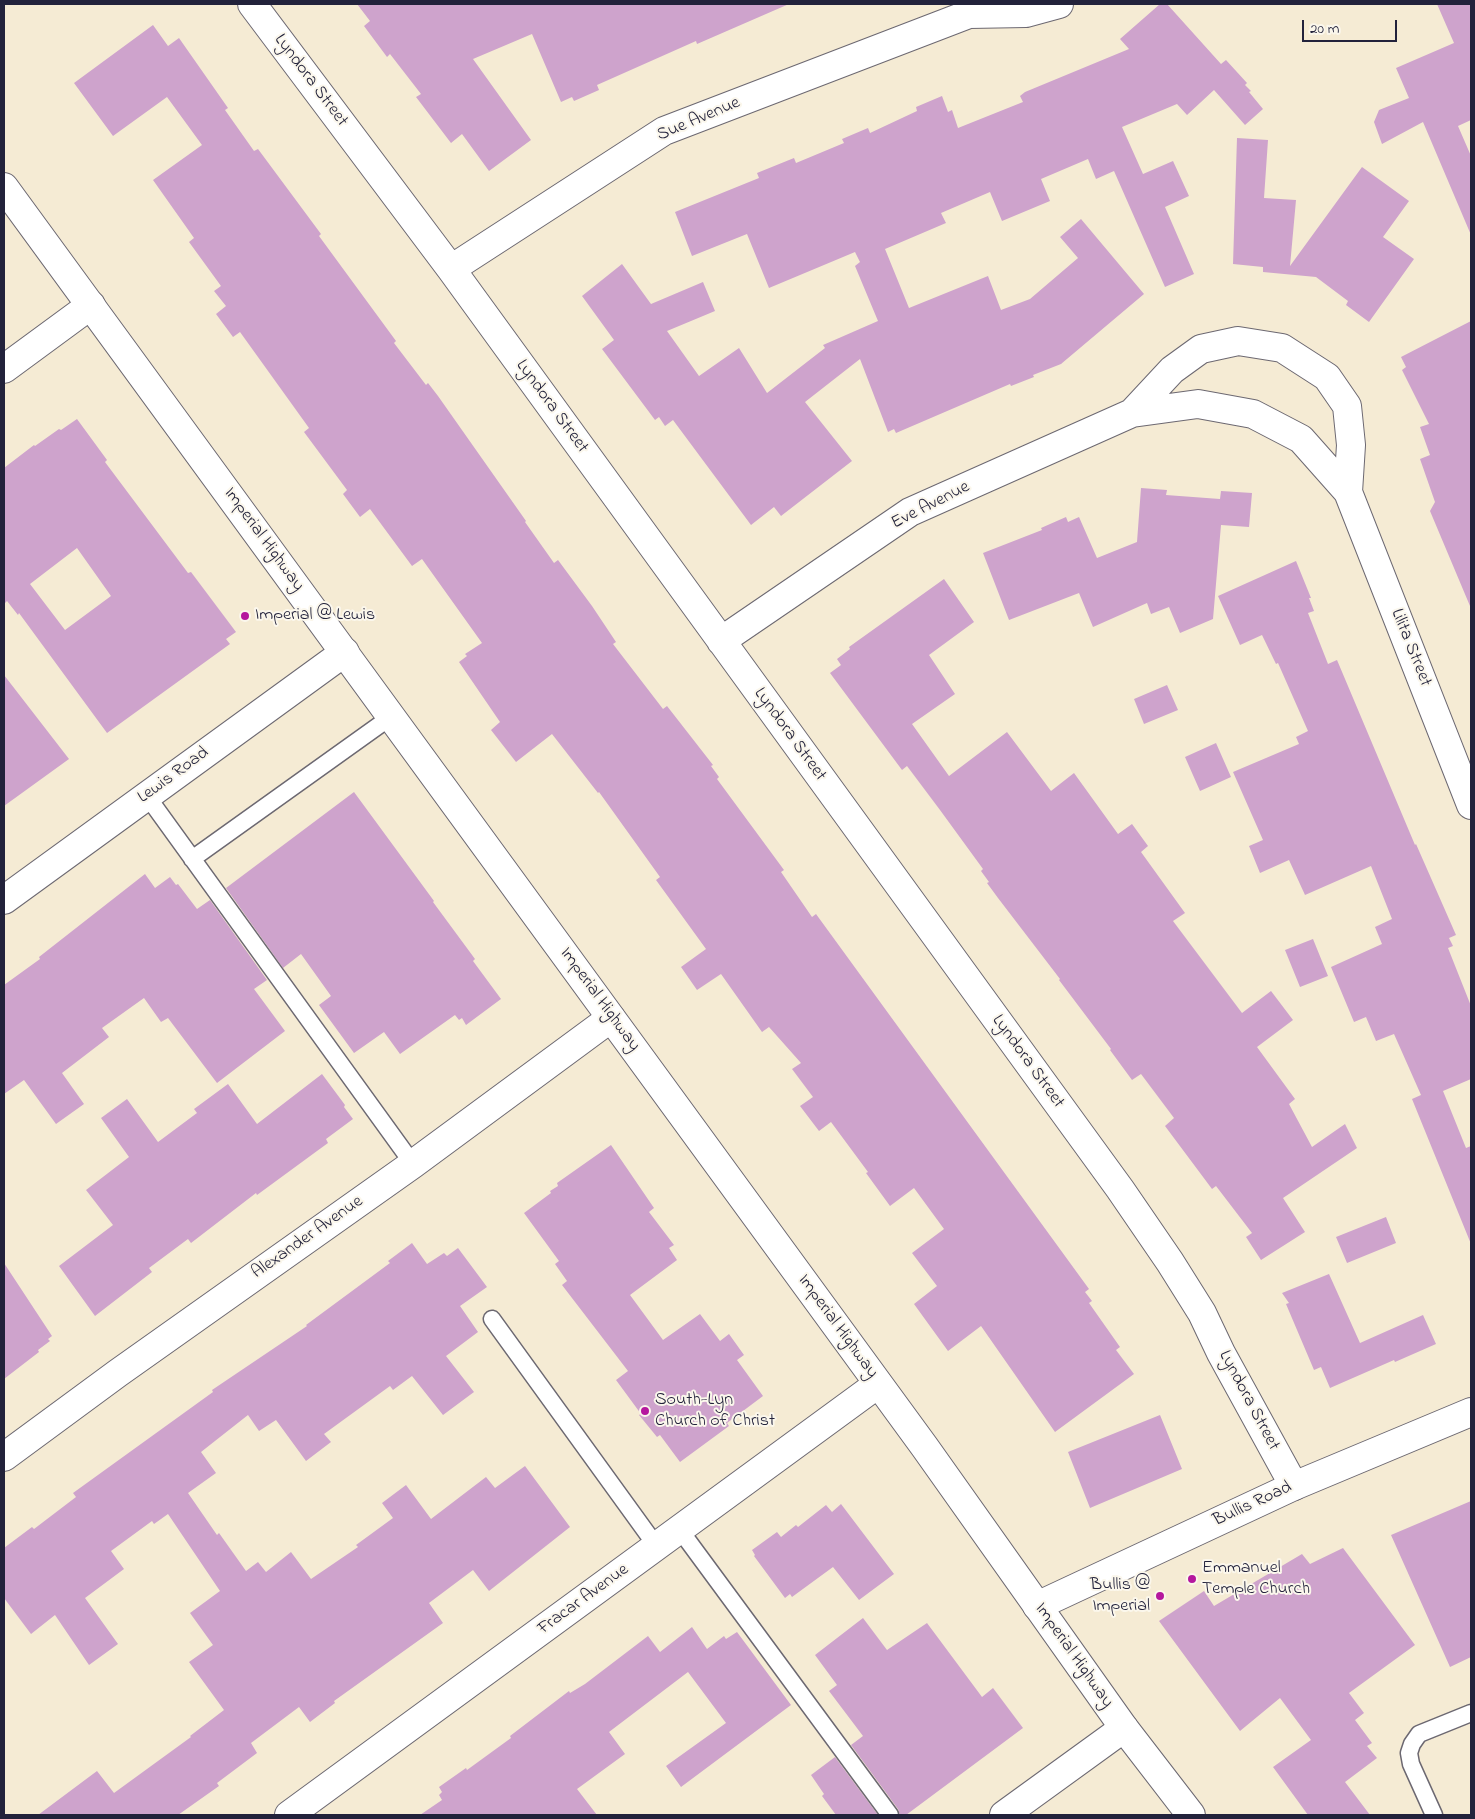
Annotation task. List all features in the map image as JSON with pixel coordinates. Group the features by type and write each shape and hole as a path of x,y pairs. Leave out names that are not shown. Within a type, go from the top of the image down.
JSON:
{"street":[{"name":"Lyndora Street","path":"252,4 451,269 1114,1181 1202,1313 1221,1353 1294,1486"},
{"name":"Sue Avenue","path":"451,269 664,131 977,9 1026,13 1059,4"},
{"name":"Imperial Highway","path":"4,186 878,1384 1124,1728 1191,1815"},
{"path":"4,369 91,306"},
{"name":"Eve Avenue","path":"1132,414 1172,370 1202,349 1238,342 1282,348"},
{"name":"Lilita Street","path":"1282,348 1327,377 1346,406 1351,445 1348,492"},
{"name":"Eve Avenue","path":"721,641 910,512 1132,414 1198,404 1253,414"},
{"name":"Lilita Street","path":"1253,414 1301,439 1348,492 1471,805"},
{"name":"Lewis Road","path":"4,900 345,652"},
{"name":"Alexander Avenue","path":"4,1457 118,1373 414,1164 612,1018"},
{"name":"Fracar Avenue","path":"289,1815 878,1384"},
{"name":"Bullis Road","path":"1038,1606 1294,1486 1471,1412"},
{"path":"1004,1815 1124,1728"}],"lane":[{"path":"192,859 392,716"},
{"path":"147,796 414,1164"},
{"path":"492,1319 657,1547"},
{"path":"680,1530 890,1815"},
{"path":"1434,1815 1411,1764 1409,1753 1412,1744 1419,1734 1471,1714"}],"building":[{"path":"357,4 789,4 697,44 696,41 597,85 599,90 574,101 572,97 561,102 532,34 473,59 531,140 489,171 462,134 451,143 416,97 421,94 390,54 387,57 364,26 370,21"},
{"path":"1160,4 1167,4 1221,64 1226,60 1247,83 1245,85 1251,91 1249,92 1263,109 1245,125 1214,90 1187,115 1177,104 1122,127 1143,174 1173,161 1189,196 1165,207 1194,274 1165,287 1114,171 1096,179 1088,159 1041,179 1050,201 1002,221 990,192 941,213 946,223 885,249 909,308 988,276 1001,310 1030,299 1078,258 1060,237 1081,219 1144,294 1061,364 1033,375 1034,377 1011,386 1010,384 896,433 894,429 888,432 860,359 805,402 852,461 781,516 774,507 751,525 673,420 665,426 659,417 655,420 602,349 614,340 582,296 622,264 651,304 703,282 715,311 667,331 699,376 739,348 767,393 825,348 823,345 878,321 855,266 860,262 855,252 769,288 747,234 692,256 675,212 759,178 757,173 794,158 796,163 844,143 842,139 868,128 870,133 917,111 916,107 942,96 948,112 952,110 958,128 1023,102 1020,96 1025,92 1129,49 1120,39"},
{"path":"1437,4 1471,4 1471,120 1458,126 1471,156 1471,235 1423,122 1382,144 1374,122 1379,110 1409,98 1396,68 1454,43"},
{"path":"153,25 168,46 179,38 228,108 225,110 254,151 258,149 321,234 319,236 396,341 394,343 426,385 428,383 438,396 554,563 558,560 592,606 616,642 613,644 663,709 667,706 713,765 711,766 719,777 717,779 784,870 781,872 812,917 816,914 1089,1289 1085,1292 1092,1301 1089,1303 1120,1347 1116,1350 1134,1374 1055,1432 981,1326 948,1351 914,1304 937,1286 912,1253 944,1229 914,1188 890,1206 866,1173 868,1172 831,1122 819,1131 800,1106 813,1097 792,1069 801,1063 769,1027 762,1032 721,974 697,990 681,967 706,949 656,880 660,877 599,792 552,734 516,762 491,730 500,722 459,662 467,656 465,654 482,643 422,559 412,566 370,509 360,517 343,494 347,490 304,432 309,428 240,332 233,337 216,314 226,306 214,291 221,286 189,242 194,238 153,180 202,145 167,97 113,136 74,83"},
{"path":"1237,138 1268,140 1264,198 1296,200 1290,266 1362,167 1409,201 1383,237 1414,259 1369,322 1346,305 1348,301 1316,277 1263,272 1263,267 1233,264"},
{"path":"1471,321 1470,606 1430,511 1435,502 1420,459 1430,455 1420,427 1429,424 1402,370 1406,367 1401,357"},
{"path":"77,419 107,460 105,462 188,573 191,572 236,632 226,639 230,644 107,733 19,613 18,615 7,601 4,604 4,468 34,445 59,429 61,430","holes":["77,548 111,596 65,630 30,584"]},
{"path":"1141,488 1167,490 1166,495 1220,499 1221,491 1252,493 1249,527 1221,525 1213,619 1180,633 1169,607 1151,614 1147,603 1093,627 1079,593 1009,620 983,553 1042,530 1041,528 1066,517 1068,522 1079,517 1097,558 1137,542"},
{"path":"1296,561 1311,598 1309,598 1314,611 1308,613 1328,664 1337,660 1415,845 1456,935 1449,938 1453,946 1448,948 1471,1006 1471,1079 1443,1091 1466,1148 1471,1146 1471,1244 1412,1099 1421,1095 1394,1034 1376,1041 1366,1017 1354,1022 1331,967 1382,944 1375,927 1392,919 1371,866 1305,895 1289,860 1260,873 1249,846 1263,840 1233,772 1299,744 1296,737 1308,731 1278,663 1276,664 1262,635 1240,645 1218,596"},
{"path":"944,579 974,622 929,655 955,694 912,724 949,776 1007,732 1051,791 1074,773 1118,834 1132,824 1148,846 1141,852 1185,913 1173,921 1242,1013 1271,991 1293,1020 1257,1047 1295,1099 1289,1104 1312,1147 1345,1124 1357,1148 1283,1198 1305,1232 1261,1260 1246,1237 1252,1233 1216,1186 1212,1189 1165,1126 1174,1118 1141,1074 1132,1080 1060,979 987,883 989,882 981,871 983,869 940,810 907,766 902,770 830,673 841,665 837,659 850,649 849,647"},
{"path":"4,675 69,759 4,806"},
{"path":"1167,685 1178,710 1144,724 1134,699"},
{"path":"1216,743 1231,777 1200,791 1185,757"},
{"path":"354,792 434,901 475,959 473,961 501,999 466,1025 462,1018 459,1020 455,1015 400,1054 384,1032 354,1053 319,1005 331,996 301,954 283,968 226,888"},
{"path":"145,874 155,888 170,877 176,885 178,884 197,909 210,900 267,980 254,989 285,1031 217,1083 168,1018 161,1022 144,998 102,1028 109,1037 62,1073 84,1104 56,1124 24,1080 4,1094 4,985 40,959 39,957"},
{"path":"1313,939 1328,976 1300,987 1285,950"},
{"path":"322,1074 353,1119 326,1139 328,1143 257,1195 256,1193 191,1243 188,1239 149,1268 152,1272 95,1316 59,1266 113,1225 86,1190 129,1157 101,1118 127,1099 158,1142 197,1113 194,1109 228,1084 257,1124"},
{"path":"611,1145 654,1208 649,1212 674,1245 669,1248 677,1260 630,1295 663,1340 700,1314 720,1341 729,1334 744,1355 737,1360 763,1396 727,1423 729,1426 680,1462 660,1435 657,1437 639,1415 641,1414 616,1380 628,1371 562,1285 567,1281 555,1264 559,1261 524,1213 551,1193 550,1191 558,1186 557,1183"},
{"path":"1386,1217 1396,1243 1347,1263 1336,1237"},
{"path":"412,1243 427,1264 444,1253 447,1256 458,1248 487,1287 460,1306 478,1332 446,1356 474,1392 443,1415 412,1376 393,1390 390,1386 324,1434 331,1442 306,1461 276,1420 259,1431 248,1415 201,1452 216,1473 188,1493 217,1535 219,1533 246,1571 258,1562 266,1572 291,1552 311,1579 358,1547 356,1545 393,1518 382,1503 406,1485 431,1519 486,1477 495,1488 525,1466 570,1527 489,1591 473,1570 429,1603 443,1623 334,1701 335,1703 310,1722 299,1707 251,1743 257,1753 217,1783 219,1786 178,1815 38,1815 97,1771 114,1793 191,1737 224,1710 189,1662 213,1645 190,1613 220,1591 168,1514 154,1524 152,1521 111,1551 124,1569 85,1598 118,1644 89,1665 55,1615 31,1634 4,1598 4,1548 32,1527 34,1529 76,1497 73,1493 213,1392 212,1390 307,1326 390,1263 388,1261"},
{"path":"4,1263 52,1336 48,1339 50,1341 38,1350 39,1352 4,1379"},
{"path":"1329,1274 1360,1343 1423,1315 1436,1344 1330,1388 1321,1367 1314,1370 1286,1304 1289,1303 1282,1293"},
{"path":"1160,1415 1182,1469 1090,1508 1068,1452"},
{"path":"1471,1501 1471,1657 1450,1667 1391,1535"},
{"path":"841,1504 894,1574 859,1600 833,1567 792,1597 790,1594 785,1598 754,1556 752,1550 777,1532 781,1537 796,1525 798,1527 826,1505 832,1512"},
{"path":"1343,1548 1415,1645 1349,1693 1364,1713 1355,1720 1372,1743 1367,1746 1377,1758 1345,1782 1370,1815 1308,1815 1273,1767 1311,1740 1280,1698 1240,1731 1159,1621 1204,1591 1214,1606 1302,1554 1310,1564"},
{"path":"863,1618 887,1650 927,1623 982,1697 993,1688 1023,1728 906,1815 900,1815 898,1809 851,1745 863,1736 829,1691 837,1685 815,1655"},
{"path":"692,1627 707,1649 724,1636 726,1639 737,1632 791,1705 681,1787 666,1766 726,1723 688,1672 609,1732 625,1754 577,1789 597,1815 420,1815 442,1800 439,1795 442,1792 439,1787 466,1768 467,1770 511,1738 510,1736 569,1691 570,1693 585,1684 648,1636 660,1652"},
{"path":"835,1757 878,1815 836,1815 822,1796 824,1794 811,1775"}],"place":[{"name":"Imperial @ Lewis","path":"245,616"},
{"name":"South-Lyn Church of Christ","path":"645,1411"},
{"name":"Emmanuel Temple Church","path":"1192,1579"},
{"name":"Bullis @ Imperial","path":"1160,1596"}]}
